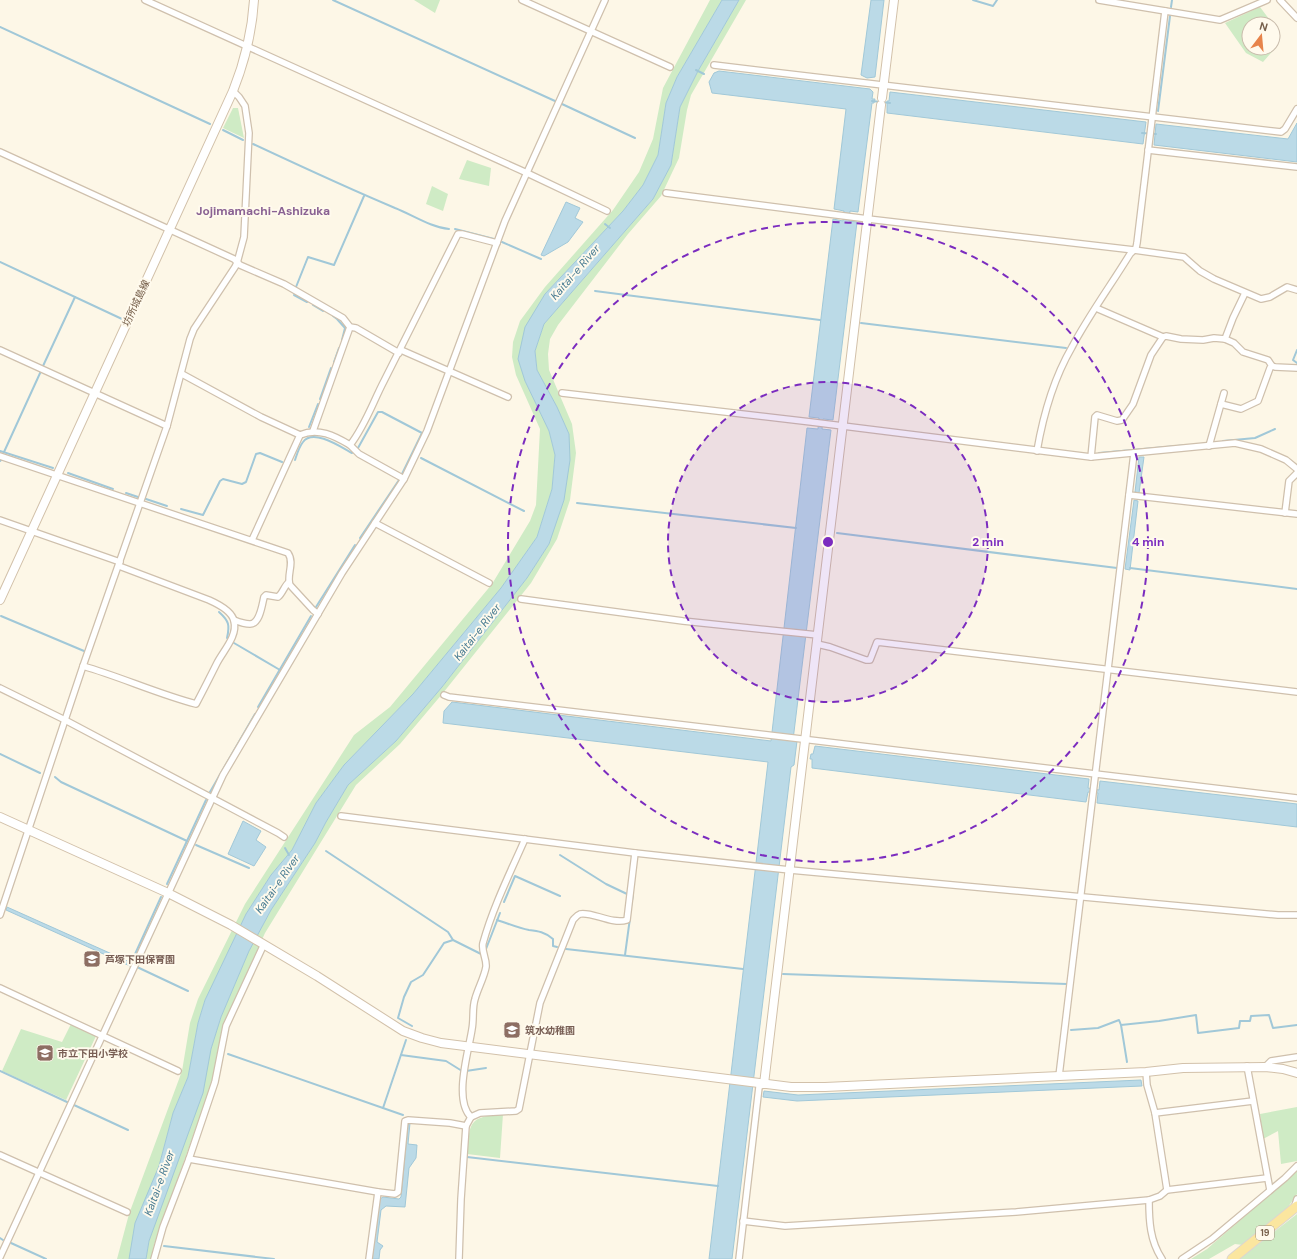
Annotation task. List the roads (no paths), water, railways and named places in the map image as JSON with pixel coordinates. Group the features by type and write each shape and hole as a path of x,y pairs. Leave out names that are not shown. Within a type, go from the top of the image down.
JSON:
{"main road":[{"name":"19","path":"1232,1259 1295,1207"}],"street":[{"path":"144,0 527,173 607,211"},
{"name":"坊所城島線","path":"0,600 233,92 248,47 254,0"},
{"path":"522,0 670,67"},
{"path":"0,1257 211,797 342,572 404,480 427,431 505,221 605,0"},
{"path":"738,1259 760,1087 764,1084 894,0"},
{"path":"1099,0 1220,20 1267,0"},
{"path":"1280,0 1297,18"},
{"path":"1037,451 1040,429 1058,376 1071,348 1130,254 1138,244 1165,11"},
{"path":"714,65 1281,132 1285,129 1297,109"},
{"path":"0,915 65,720 167,426 182,374 187,349 194,329 237,263 244,237 249,133 245,106 239,97 233,92"},
{"path":"1148,150 1297,167"},
{"path":"0,152 234,259 237,263 284,284 300,295 343,318 350,327 356,328 400,351 508,397"},
{"path":"666,193 1184,257 1200,271 1214,279 1261,299 1287,287 1297,290"},
{"path":"350,445 367,417 458,234 497,243"},
{"path":"1225,339 1245,293"},
{"path":"1096,308 1163,337 1166,336 1203,340 1214,338 1225,339 1234,343 1243,352 1268,360 1272,366 1278,368 1297,368"},
{"path":"313,431 350,327"},
{"path":"1091,457 1095,417 1097,415 1117,421 1122,420 1133,404 1151,355 1163,337"},
{"path":"0,350 167,426"},
{"path":"1221,404 1241,409 1258,401 1272,366"},
{"path":"182,374 261,417 300,435 313,431 334,437 350,445 359,454 404,480"},
{"path":"562,393 1091,457 1235,443 1254,446 1286,460 1297,469"},
{"path":"1209,446 1224,393"},
{"path":"252,540 300,435"},
{"path":"1059,1076 1134,454"},
{"path":"0,456 288,553 290,555 291,568 289,582 290,586 318,614"},
{"path":"1285,513 1289,481 1297,473"},
{"path":"1129,495 1297,514"},
{"path":"0,520 119,564 209,600 220,605 230,613 234,620 234,629 230,641 196,704 176,699 84,666"},
{"path":"375,523 489,583"},
{"path":"234,620 253,624 257,620 266,595 278,597 281,595 285,585 289,582"},
{"path":"521,599 683,621 818,635"},
{"path":"817,644 866,660 870,660 877,642 1297,692"},
{"path":"0,688 65,720 284,837"},
{"path":"444,695 457,698 1297,798"},
{"path":"0,816 168,893 233,926 317,976 403,1031 441,1043 791,1087 825,1087 1247,1066 1283,1069 1297,1073"},
{"path":"341,816 635,853 780,869 1278,915 1297,915"},
{"path":"471,1117 465,1107 463,1078 466,1054 474,1021 474,1003 486,967 483,946 496,908 525,839"},
{"path":"459,1259 466,1126 471,1117 480,1113 519,1110 540,1003 573,920 578,915 582,914 610,920 627,920 635,853"},
{"path":"154,1259 162,1228 189,1159 215,1082 226,1026 263,944"},
{"path":"0,988 178,1071"},
{"path":"1265,1067 1271,1061 1297,1057"},
{"path":"1247,1066 1270,1190"},
{"path":"1146,1072 1147,1085 1155,1112 1167,1190"},
{"path":"1155,1112 1253,1101"},
{"path":"189,1159 395,1194 397,1193 406,1120 450,1123 466,1126"},
{"path":"0,1155 127,1212"},
{"path":"1182,1259 1212,1239 1297,1166"},
{"path":"743,1221 785,1226 1016,1212 1149,1200 1160,1196 1167,1190 1267,1178"},
{"path":"369,1259 378,1192"},
{"path":"1295,1207 1297,1199"},
{"path":"1149,1200 1150,1230 1153,1243 1162,1259"}],"water":[{"name":"Kaitai-e River","path":"722,0 739,0 698,71 680,107 671,165 653,199 544,324 535,351 537,370 557,407 569,434 570,460 564,500 549,544 527,578 442,687 396,741 348,785 315,843 271,910 249,951 221,1017 211,1049 203,1093 149,1241 146,1259 129,1259 135,1223 159,1166 173,1113 188,1077 198,1023 205,1000 246,914 271,875 292,850 316,803 344,765 413,694 501,588 537,537 552,489 555,455 549,431 525,381 518,359 525,327 545,294 623,211 643,185 658,155 666,103 677,77"},
{"path":"871,0 884,0 875,77 867,78 861,75"},
{"path":"719,71 870,89 873,92 872,99 875,99 874,103 872,103 858,212 850,211 849,221 857,222 833,420 823,419 822,429 831,430 793,740 797,741 794,765 791,767 732,1259 709,1259 768,762 443,723 444,711 452,702 771,741 807,428 818,429 819,418 809,417 833,219 843,221 844,211 834,209 846,109 712,93 709,82 714,73"},
{"path":"890,92 1146,122 1143,144 887,113 887,101 889,101"},
{"path":"1297,123 1297,162 1154,145 1156,124 1288,139"},
{"path":"566,202 580,208 575,218 583,222 568,242 544,256 541,255"},
{"path":"1139,457 1144,457 1139,493 1135,492"},
{"path":"1134,500 1138,501 1130,570 1125,569"},
{"path":"815,746 1089,779 1088,788 1099,790 1100,781 1297,804 1297,827 1097,803 1098,793 1088,792 1086,802 812,768 812,759 810,759"},
{"path":"243,821 261,831 256,840 266,847 254,866 228,854"},
{"path":"7,907 132,963 130,966 6,910"},
{"path":"1141,1080 1142,1086 797,1101 763,1097 764,1091 798,1095"},
{"path":"410,1123 408,1144 417,1145 416,1158 409,1168 405,1207 386,1206 381,1210 377,1242 383,1246 380,1250 379,1259 372,1259 380,1199 383,1197 399,1199 401,1197 408,1125"}],"waterway":[{"path":"333,0 555,101"},
{"path":"973,0 993,6 997,0"},
{"path":"1171,7 1172,0"},
{"path":"1158,111 1170,16"},
{"path":"0,27 210,124"},
{"path":"696,70 704,74"},
{"path":"872,101 890,103"},
{"path":"562,104 635,138"},
{"path":"223,130 243,140"},
{"path":"1142,133 1156,134"},
{"path":"253,144 428,223 449,229"},
{"path":"296,287 308,257 334,265 364,196"},
{"path":"605,224 610,228"},
{"path":"455,229 494,239"},
{"path":"502,242 541,259"},
{"path":"0,262 122,319"},
{"path":"595,291 820,320"},
{"path":"294,295 307,302"},
{"path":"43,366 75,297"},
{"path":"313,305 323,311"},
{"path":"333,316 345,328 342,340"},
{"path":"861,323 1066,348"},
{"path":"334,362 339,348"},
{"path":"1297,350 1293,360 1297,363"},
{"path":"320,399 331,368"},
{"path":"4,452 41,371"},
{"path":"309,427 318,404"},
{"path":"358,448 378,412 382,412 422,433 402,474"},
{"path":"1223,441 1255,438 1275,429"},
{"path":"295,460 299,448 303,442 308,438 313,437 327,440 352,453"},
{"path":"1099,453 1188,445"},
{"path":"0,451 53,468"},
{"path":"181,509 203,515 220,481 223,479 242,484 246,482 256,454 260,453 282,462"},
{"path":"421,458 524,511"},
{"path":"68,473 113,489"},
{"path":"360,538 399,480"},
{"path":"126,493 138,497"},
{"path":"146,499 167,506"},
{"path":"577,503 796,528"},
{"path":"837,533 1117,568"},
{"path":"316,607 355,545"},
{"path":"1130,568 1297,589"},
{"path":"219,612 228,624 227,638"},
{"path":"1,616 84,651"},
{"path":"258,707 311,616"},
{"path":"234,643 280,670"},
{"path":"210,792 255,714"},
{"path":"0,754 40,773"},
{"path":"55,777 61,782 187,841"},
{"path":"167,884 206,800"},
{"path":"196,845 249,868"},
{"name":"Kaitai-e River","path":"285,848 289,855"},
{"path":"326,851 448,932 453,940"},
{"path":"560,855 606,884 627,894"},
{"path":"504,902 515,876 560,896"},
{"path":"631,906 633,895"},
{"path":"131,963 161,897"},
{"path":"486,949 500,913"},
{"path":"625,955 630,918"},
{"path":"497,920 521,928 544,933 553,939 553,946 557,947"},
{"path":"412,1026 398,1018 404,997 411,982 423,975 444,943 453,940 481,954"},
{"path":"566,949 743,969"},
{"path":"137,967 188,991"},
{"path":"783,974 1067,984"},
{"path":"1127,1062 1121,1025 1196,1015 1198,1033 1239,1028 1240,1021 1250,1021 1251,1016 1269,1015 1273,1028 1297,1025"},
{"path":"1071,1030 1098,1028 1119,1020 1121,1025"},
{"path":"383,1108 406,1040"},
{"path":"228,1054 403,1115"},
{"path":"401,1055 446,1061 462,1071"},
{"path":"466,1071 486,1068"},
{"path":"0,1071 67,1102"},
{"path":"74,1105 128,1130"},
{"path":"467,1157 718,1186"},
{"path":"11,1243 46,1259"},
{"path":"164,1246 274,1259"}],"place":[{"name":"芦塚下田保育園","path":"92,959"},
{"name":"筑水幼稚園","path":"512,1030"},
{"name":"市立下田小学校","path":"45,1053"}],"district":[{"name":"Jojimamachi-Ashizuka","path":"263,211"}]}
